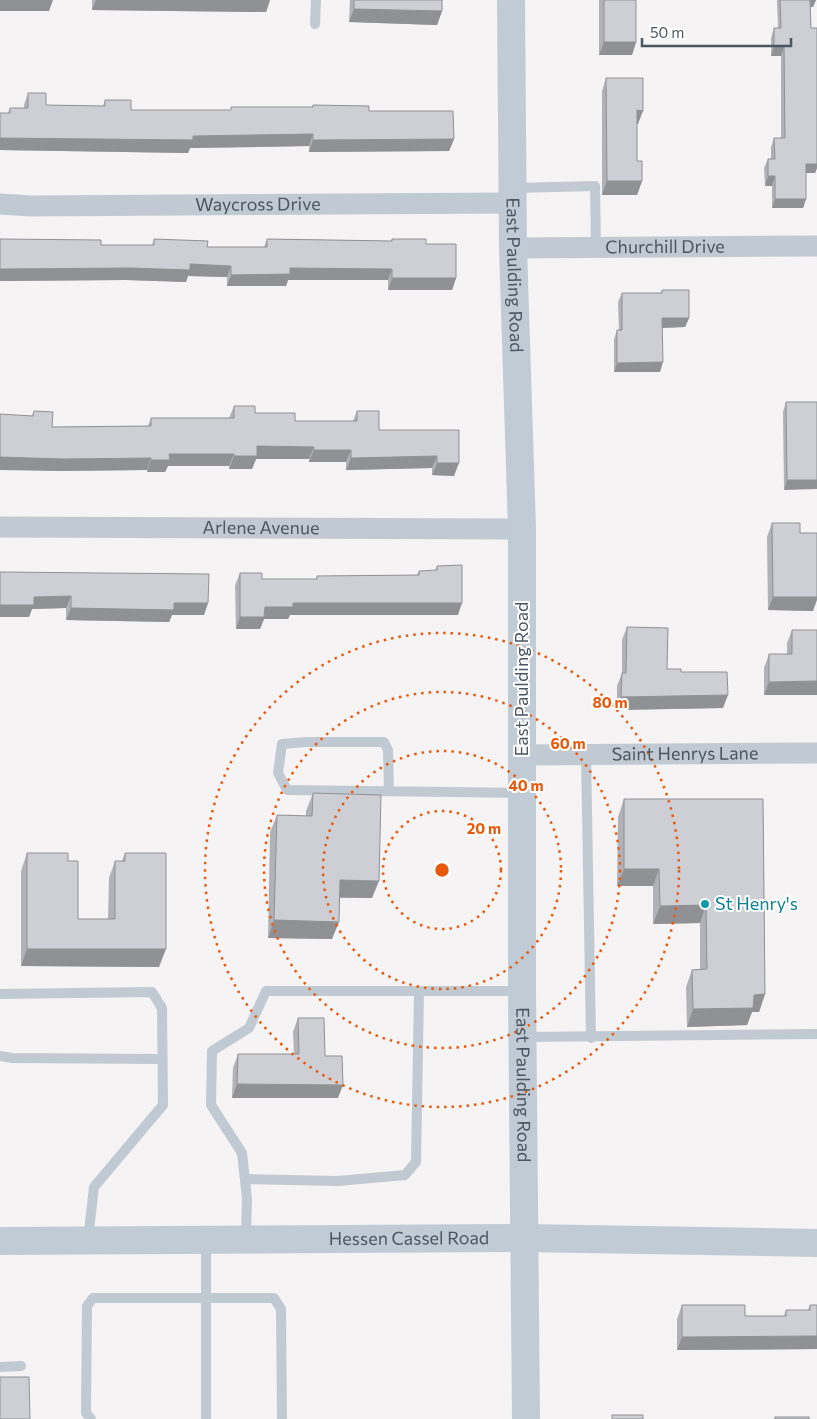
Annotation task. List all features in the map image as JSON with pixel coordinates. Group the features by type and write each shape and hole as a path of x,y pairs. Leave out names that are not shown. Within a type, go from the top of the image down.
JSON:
{"main road":[{"name":"East Paulding Road","path":"511,0 513,248 522,529 521,793 526,1419"},
{"name":"Hessen Cassel Road","path":"0,1241 524,1238 817,1243"}],"street":[{"name":"Waycross Drive","path":"0,204 41,206 514,195"},
{"name":"Churchill Drive","path":"513,248 817,246"},
{"name":"Arlene Avenue","path":"0,526 522,529"},
{"name":"Saint Henrys Lane","path":"521,756 817,753"}],"lane":[{"path":"315,24 316,0"},
{"path":"514,195 595,186 596,247"},
{"path":"389,791 388,750 384,742 307,742 282,744 278,773 287,790 521,793"},
{"path":"586,754 591,1038"},
{"path":"246,1240 245,1180 242,1153 211,1105 212,1051 249,1028 266,991 522,991"},
{"path":"0,994 152,992 162,1008 163,1105 94,1186 88,1241"},
{"path":"245,1180 338,1181 405,1175 416,1162 419,992"},
{"path":"523,1037 591,1038 817,1034"},
{"path":"0,1056 12,1058 162,1059"},
{"path":"206,1240 206,1419"},
{"path":"91,1419 86,1413 87,1306 93,1298 206,1297 274,1298 281,1309 282,1419"},
{"path":"0,1367 21,1366"}],"building":[{"path":"354,0 442,0 442,11 354,9"},
{"path":"604,0 636,0 636,42 604,42"},
{"path":"780,0 810,0 811,28 817,28 817,164 806,164 806,199 775,199 775,176 768,176 768,159 775,159 774,138 785,138 784,47 774,47 774,28 781,28"},
{"path":"606,78 643,78 643,111 637,110 637,161 642,161 642,181 607,181"},
{"path":"28,93 46,93 46,105 105,106 105,100 131,100 131,110 231,110 231,107 313,107 313,105 369,106 369,111 453,111 454,139 313,140 313,134 193,136 193,140 0,138 0,113 10,113 10,108 28,108"},
{"path":"0,239 101,240 101,245 154,245 154,239 208,241 207,247 267,247 267,239 392,241 392,239 426,239 426,244 456,244 456,278 392,278 392,269 290,268 290,274 231,275 231,266 190,264 190,270 130,268 0,269"},
{"path":"662,290 689,290 689,318 662,318 663,362 617,363 617,330 622,330 622,293 662,293"},
{"path":"786,402 817,402 817,480 787,480"},
{"path":"234,406 255,406 255,413 295,413 295,421 357,421 357,411 379,411 379,430 459,430 459,463 437,463 437,456 351,458 351,450 314,450 314,447 257,446 257,456 169,454 170,460 151,460 151,458 63,459 0,457 0,414 33,416 34,411 53,412 52,427 151,426 151,418 234,418"},
{"path":"772,523 800,523 800,533 817,533 817,597 773,597"},
{"path":"462,565 462,603 293,603 293,607 265,607 264,617 240,617 240,573 262,573 262,579 317,579 317,576 419,575 419,571 437,570 437,566"},
{"path":"0,572 209,574 208,603 174,603 174,610 71,608 71,596 34,597 34,605 0,605"},
{"path":"627,627 668,628 667,669 681,669 681,672 727,672 728,695 621,697 622,673 626,673"},
{"path":"792,630 817,630 817,681 769,682 769,654 792,654"},
{"path":"313,793 381,795 379,881 340,880 339,922 274,920 277,815 312,816"},
{"name":"St Henry's","path":"624,799 763,799 765,994 754,995 753,1008 693,1009 692,970 707,969 706,905 660,906 659,869 624,869"},
{"path":"27,853 68,853 68,861 78,861 78,919 115,919 115,861 125,861 125,853 166,853 166,949 27,949"},
{"path":"298,1018 324,1018 325,1056 342,1056 343,1085 237,1084 238,1054 299,1054"},
{"path":"682,1305 745,1305 745,1316 786,1316 786,1310 810,1310 810,1305 817,1305 817,1336 682,1337"},
{"path":"0,1377 29,1377 30,1419 0,1419"},
{"path":"612,1415 643,1415 643,1419 612,1419"},
{"path":"775,1417 809,1417 809,1419 775,1419"}],"place":[{"name":"St Henry's","path":"705,904"}]}
